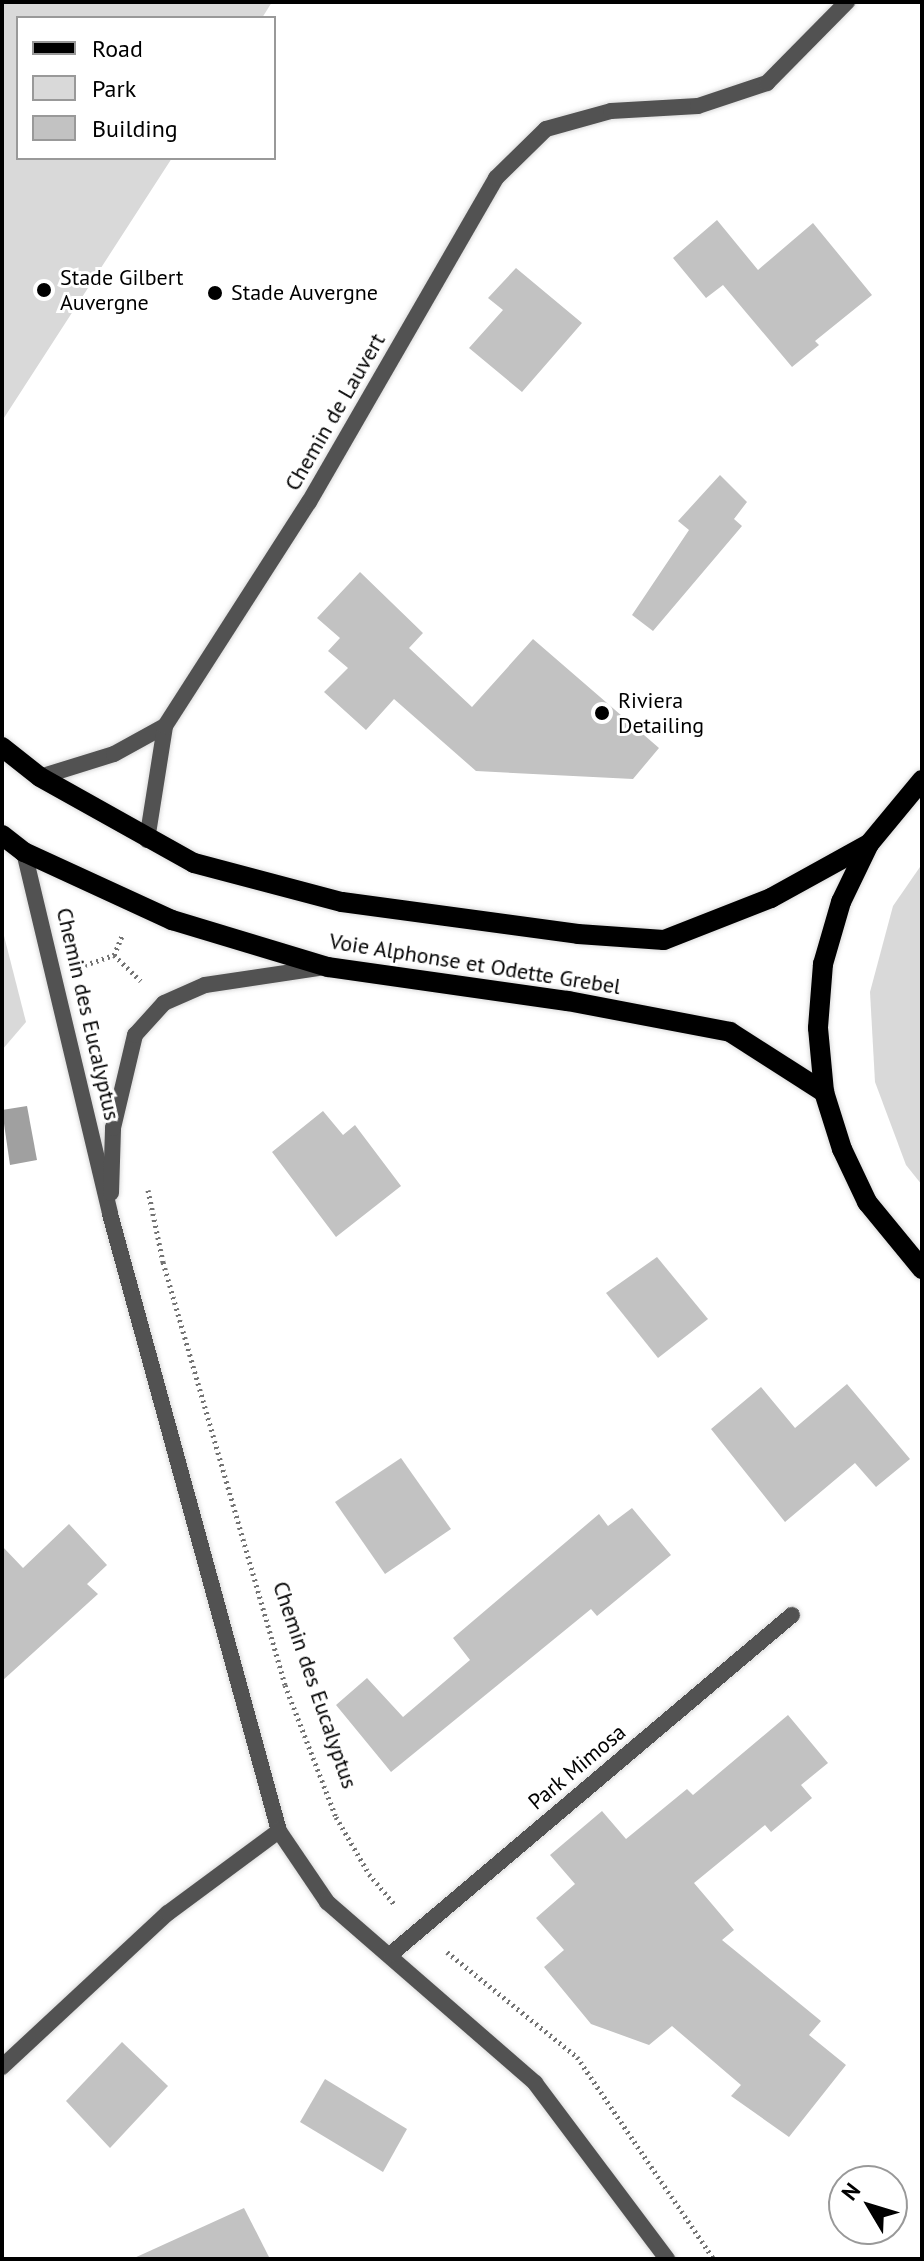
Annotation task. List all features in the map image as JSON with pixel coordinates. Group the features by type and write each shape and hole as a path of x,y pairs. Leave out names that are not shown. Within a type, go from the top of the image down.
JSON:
{"main road":[{"path":"2,747 40,777 147,840 194,863 342,902 664,940 771,898 869,844"},
{"path":"922,780 869,844 841,902 823,964 818,1028 824,1092 842,1149 867,1202 922,1269"},
{"path":"2,835 24,852"},
{"name":"Voie Alphonse et Odette Grebel","path":"24,852 172,920 328,967 568,1001 730,1032 824,1092"}],"street":[{"name":"Chemin de Lauvert","path":"147,840 165,726 309,502 496,178 546,129 611,111 698,106 767,83 847,2"},
{"name":"Chemin de Lauvert","path":"40,777 114,754 165,726"},
{"name":"Chemin des Eucalyptus","path":"24,852 110,1214 279,1831 327,1902 391,1954 535,2083 667,2259"},
{"name":"Chemin des Eucalyptus","path":"110,1214 113,1128 135,1035 164,1003 205,985 328,967"},
{"name":"Park Mimosa","path":"391,1954 792,1615"},
{"path":"2,2067 168,1913 279,1831"}],"path":[{"name":"Chemin des Eucalyptus","path":"147,1185 167,1278 285,1685 336,1817 369,1874 419,1930 577,2057 714,2259"}],"green space":[{"name":"Stade Gilbert Auvergne","path":"2,2 272,2 263,16 16,16 16,160 171,160 2,421"},
{"path":"922,864 922,1185 906,1165 875,1082 870,992 893,906"},
{"path":"2,928 26,1022 2,1050"}],"shaded area":[{"path":"27,1106 37,1160 10,1165 2,1110"}],"building":[{"path":"717,220 758,270 813,223 872,295 815,341 819,345 792,367 723,285 706,298 673,258"},
{"path":"516,268 582,323 522,392 469,348 503,310 488,298"},
{"path":"720,475 747,502 734,519 742,526 653,631 632,615 689,530 678,521"},
{"path":"360,572 423,633 409,648 472,707 533,639 659,748 633,779 476,771 394,699 366,730 324,692 348,668 328,651 340,638 317,618"},
{"path":"323,1111 343,1135 355,1125 401,1186 336,1237 272,1152"},
{"path":"657,1257 708,1319 658,1358 606,1293"},
{"path":"847,1384 910,1459 876,1487 855,1463 785,1522 711,1429 761,1387 795,1428"},
{"path":"401,1458 451,1529 385,1574 335,1502"},
{"path":"632,1508 671,1555 597,1616 591,1609 391,1772 336,1705 367,1678 403,1717 470,1660 453,1638 599,1514 608,1526"},
{"path":"69,1524 107,1565 87,1584 98,1594 2,1681 2,1546 23,1568"},
{"path":"788,1715 828,1763 801,1785 812,1798 771,1832 765,1825 694,1883 734,1930 722,1940 821,2021 809,2035 846,2065 789,2137 731,2096 741,2085 672,2026 649,2045 591,2024 544,1967 564,1950 536,1918 575,1884 550,1855 602,1811 626,1839 687,1789 693,1795"},
{"path":"122,2042 168,2086 110,2148 66,2101"},
{"path":"325,2079 407,2129 383,2172 300,2122"},
{"path":"244,2208 270,2259 132,2259"}],"place":[{"name":"Stade Gilbert Auvergne","path":"44,290"},
{"name":"Stade Auvergne","path":"215,293"},
{"name":"Riviera Detailing","path":"602,713"}]}
